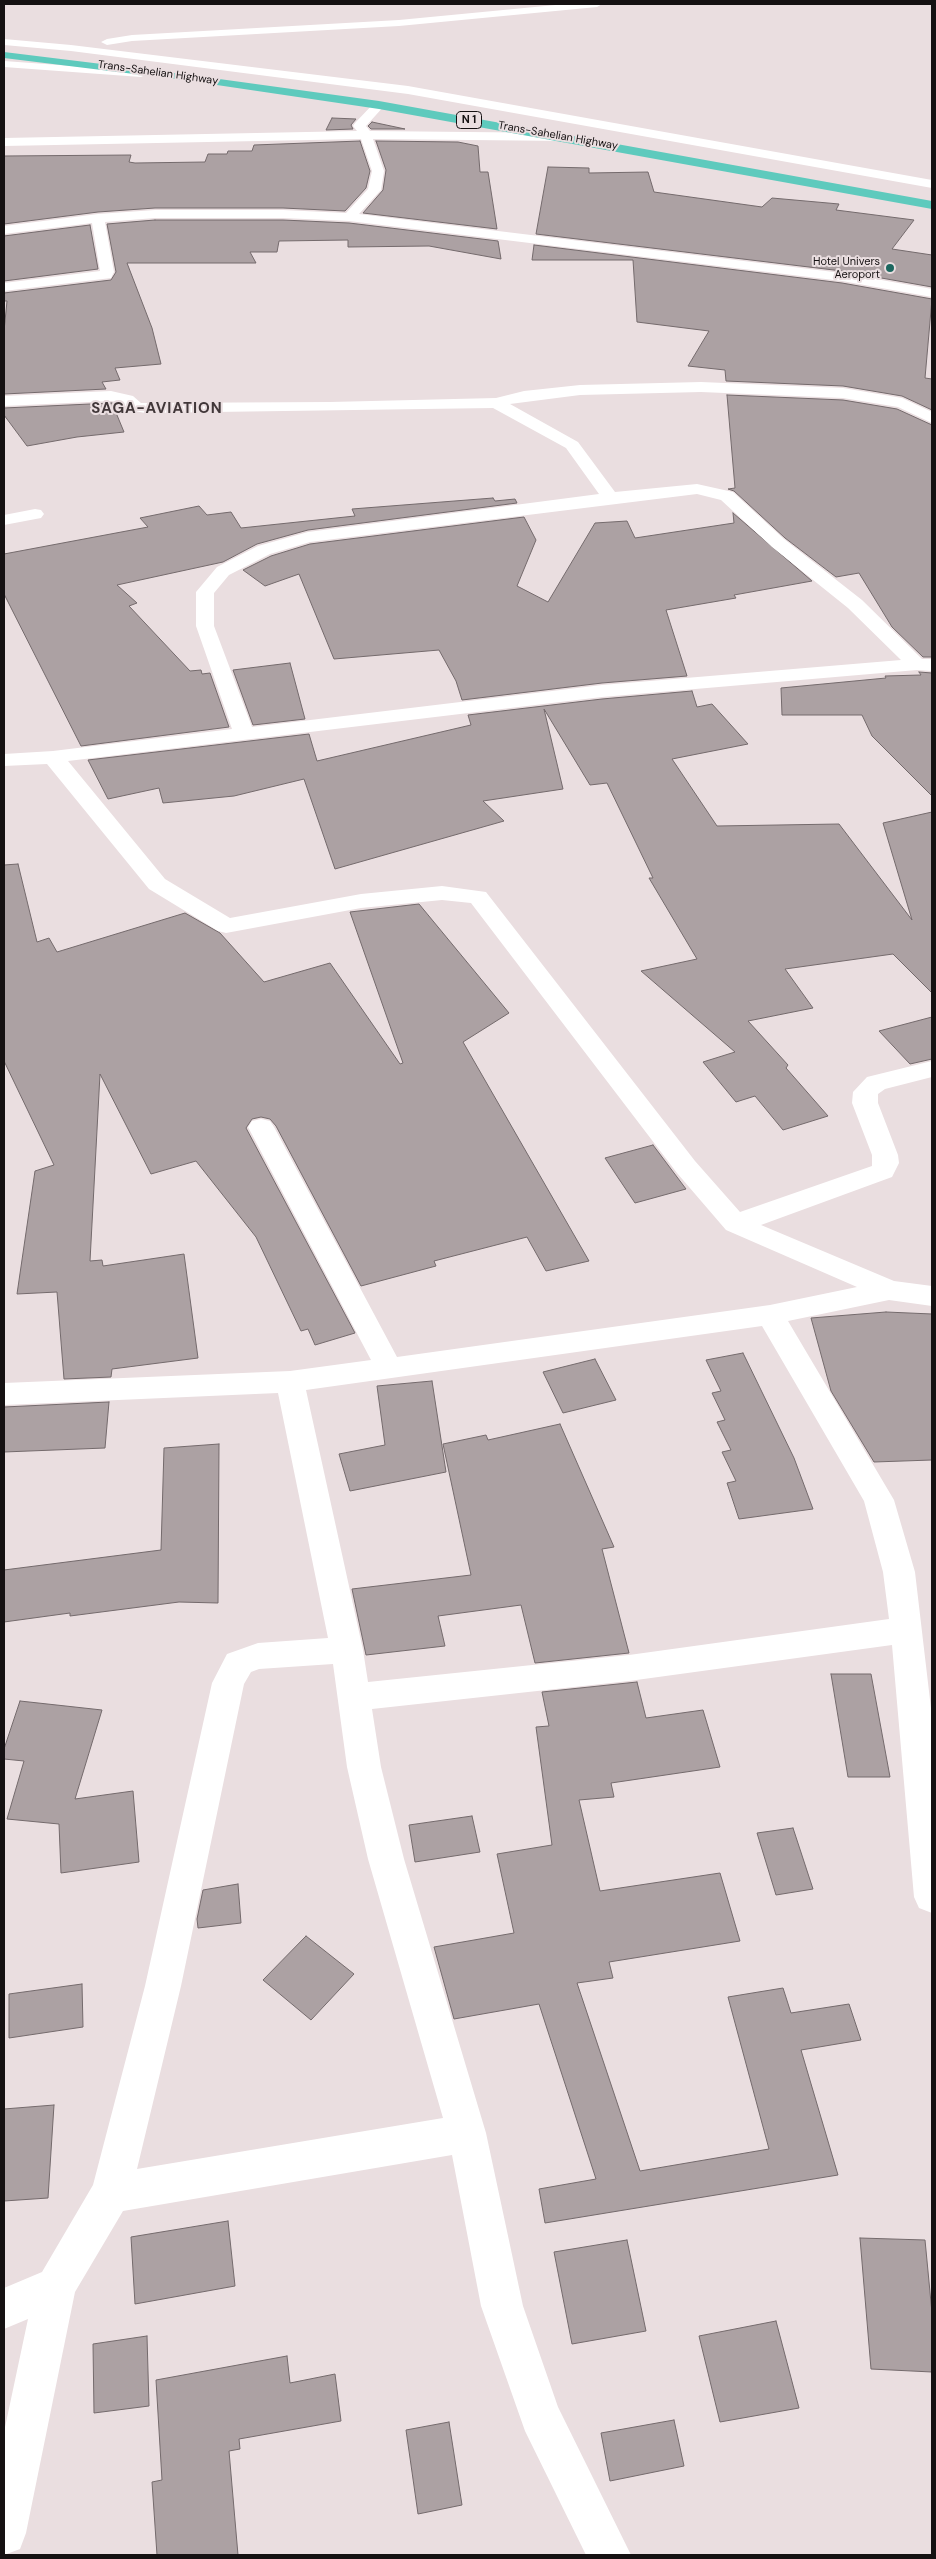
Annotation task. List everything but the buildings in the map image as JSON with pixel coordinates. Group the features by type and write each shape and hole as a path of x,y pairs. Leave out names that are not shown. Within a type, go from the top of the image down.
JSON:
{"highway":[{"name":"Trans-Sahelian Highway","path":"4,55 182,76 379,105 566,137 932,205"}],"street":[{"path":"71,48 132,38 399,23 597,4"},
{"path":"4,42 71,48 408,90 932,184"},
{"path":"4,64 182,76"},
{"path":"348,217 374,190 376,185 378,171 366,135 360,124 379,105"},
{"path":"4,142 366,135 566,137"},
{"path":"4,230 98,218 155,214 283,214 348,217 842,277 932,293"},
{"path":"4,288 106,275 98,218"},
{"path":"4,402 111,396 127,399 136,407 157,409 496,403 524,396 580,390 701,387 842,393 902,403 932,418"},
{"path":"496,403 572,445 610,498"},
{"path":"244,734 205,626 205,592 223,571 264,550 308,537 610,498 697,489 727,496 778,543 825,578 925,664"},
{"path":"4,520 35,514"},
{"path":"4,760 53,757 602,692 925,664"},
{"path":"53,757 157,884 226,926 361,901 442,893 478,897 686,1167 735,1224 889,1290 932,1296"},
{"path":"735,1224 883,1171 886,1163 885,1155 865,1103 866,1092 876,1083 932,1069"},
{"path":"261,1127 389,1368"},
{"path":"4,1394 290,1382 770,1315 889,1290"},
{"path":"770,1315 879,1500 899,1572 932,1897"},
{"path":"290,1382 347,1650 364,1767 386,1859 467,2133 502,2306 540,2416 608,2555"},
{"path":"353,1697 629,1668 906,1630"},
{"path":"4,2533 56,2286 111,2192 163,1986 228,1683 238,1663 258,1656 347,1650"},
{"path":"111,2192 467,2133"},
{"path":"4,2309 56,2286"}],"place":[{"name":"Hotel Univers Aeroport","path":"890,268"}],"district":[{"name":"SAGA-AVIATION","path":"157,409"}]}
